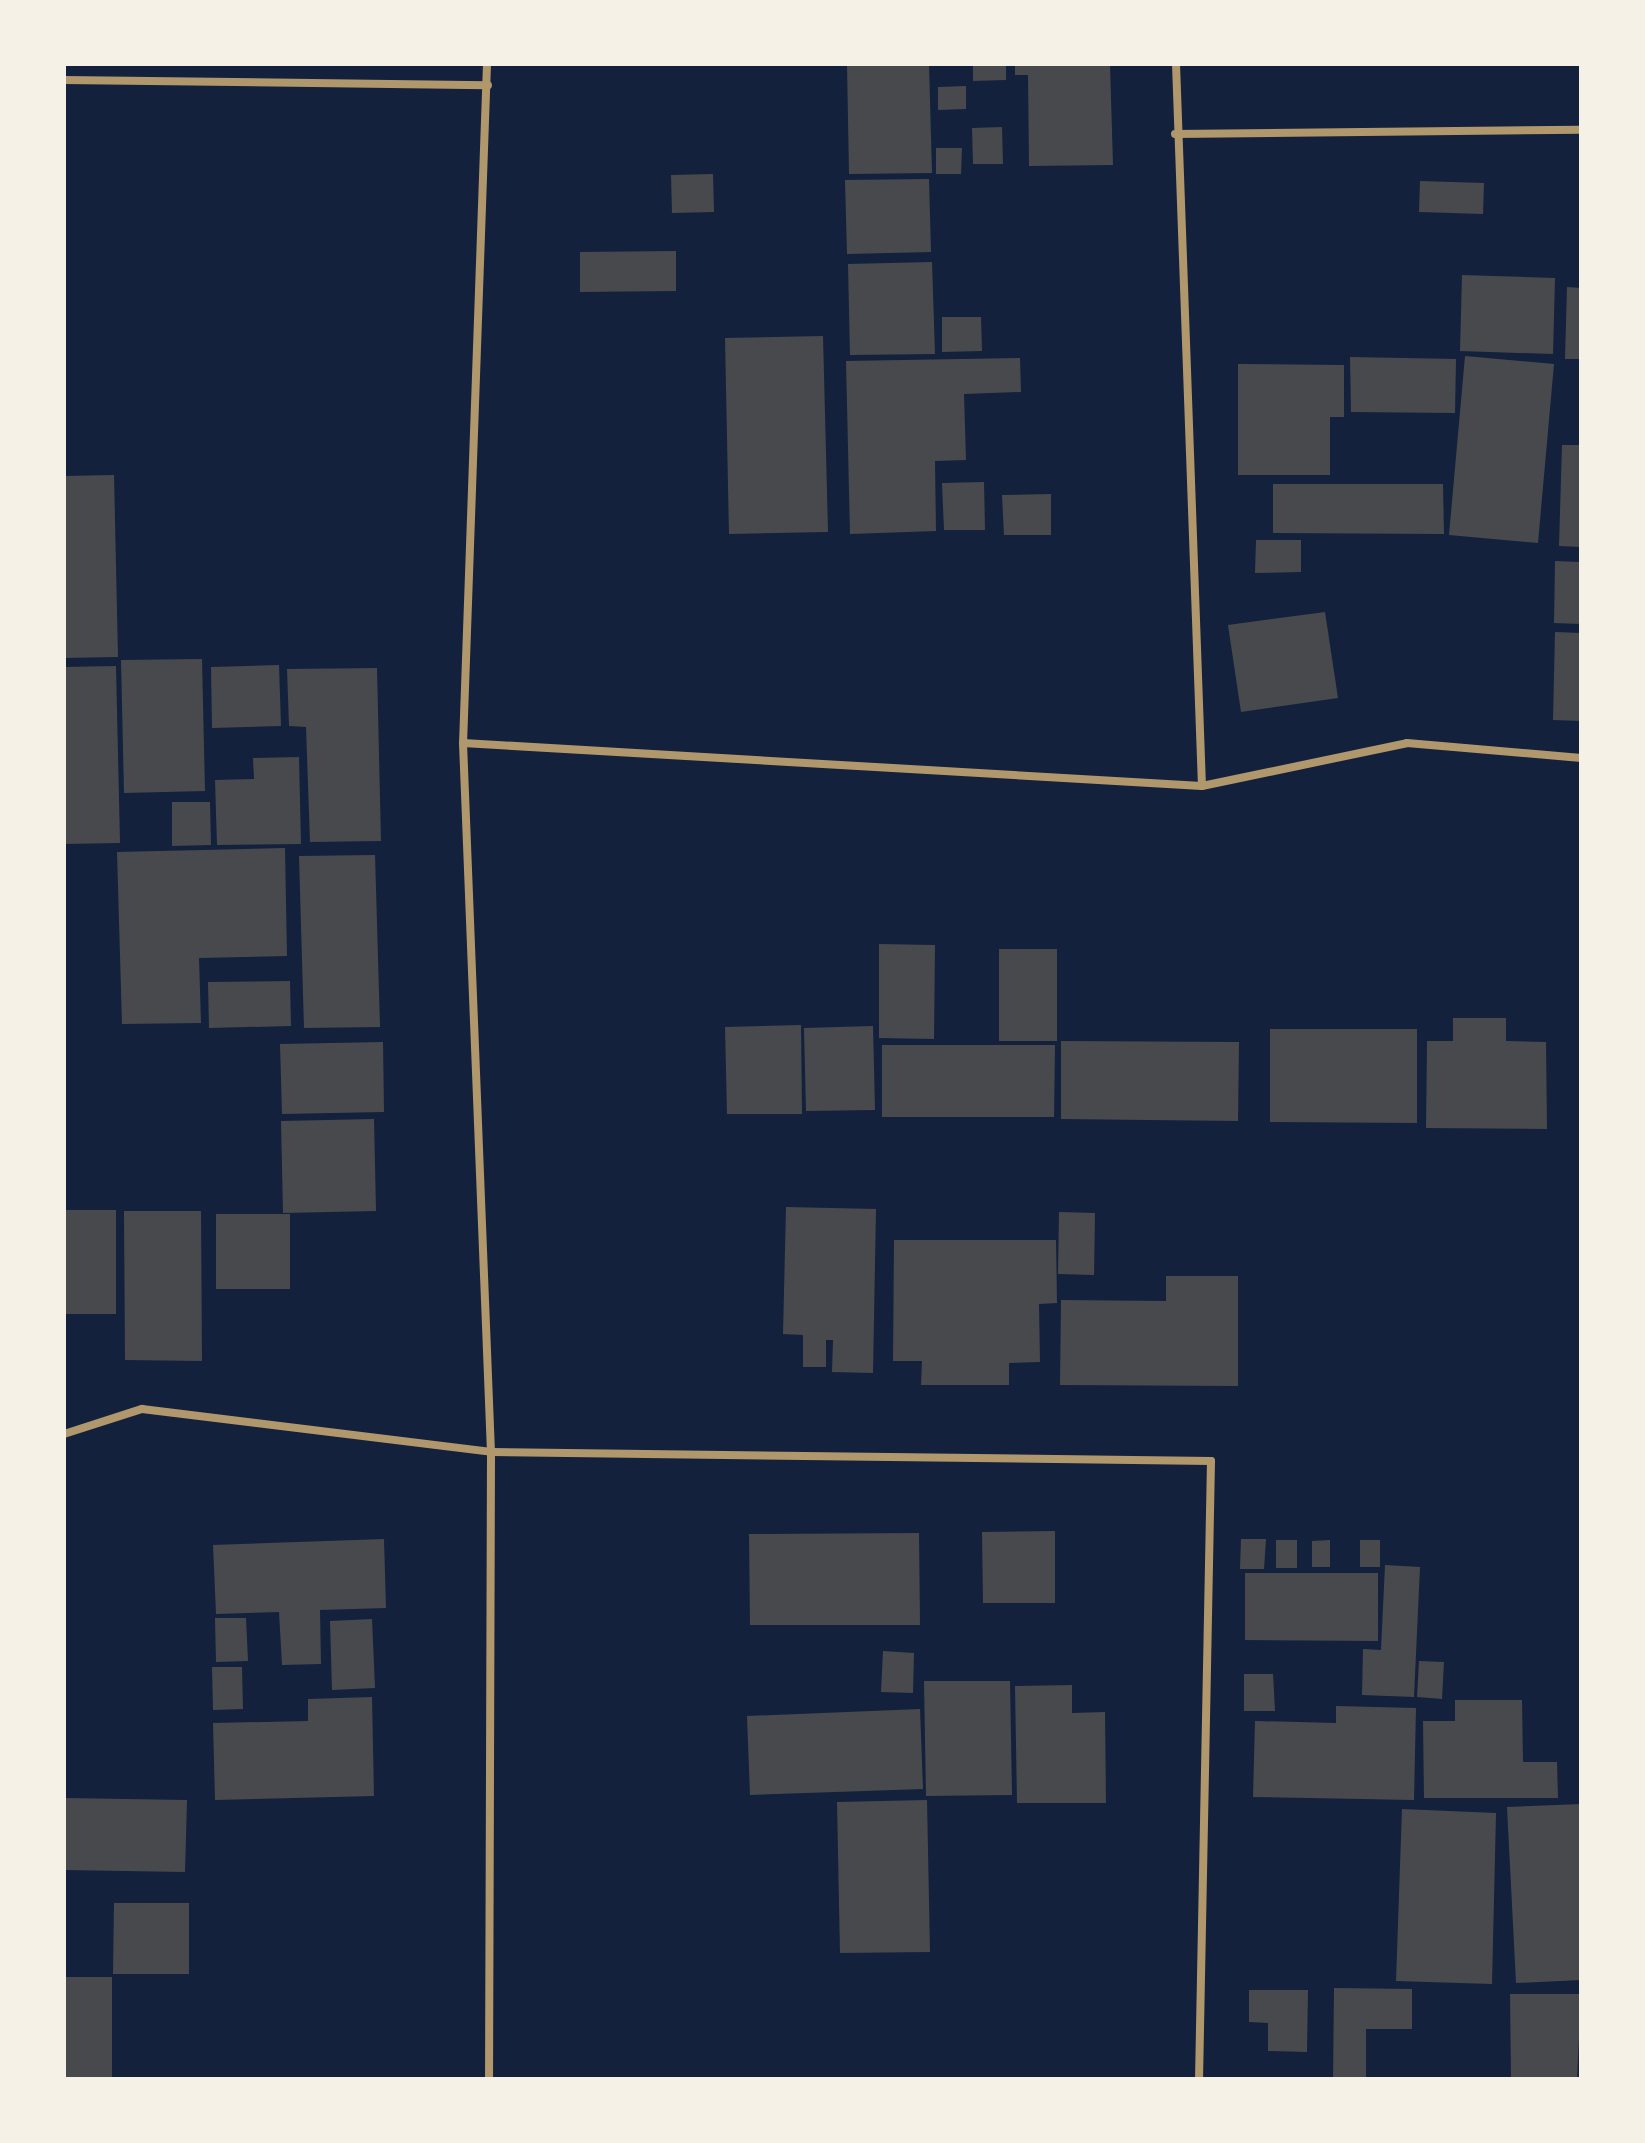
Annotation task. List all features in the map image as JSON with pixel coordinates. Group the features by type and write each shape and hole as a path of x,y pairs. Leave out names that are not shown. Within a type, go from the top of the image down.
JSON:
{"street":[{"path":"487,64 463,743 491,1452 489,2079"},
{"path":"1176,64 1175,134 1202,786"},
{"path":"64,80 488,85"},
{"path":"1175,134 1581,130"},
{"path":"463,743 1202,786 1407,743 1581,758"},
{"path":"64,1434 142,1409 491,1452 1211,1461 1199,2079"}],"building":[{"path":"847,64 929,64 932,173 849,174"},
{"path":"973,64 1006,64 1006,80 973,81"},
{"path":"1015,64 1110,64 1113,165 1029,166 1028,75 1015,75"},
{"path":"966,86 966,109 938,110 938,87"},
{"path":"1002,127 1003,164 973,164 972,128"},
{"path":"936,148 962,148 961,174 936,174"},
{"path":"713,174 714,212 672,213 671,175"},
{"path":"929,179 931,252 847,254 845,180"},
{"path":"1420,181 1484,183 1483,214 1419,212"},
{"path":"676,251 676,291 580,292 580,252"},
{"path":"932,262 935,354 850,355 848,264"},
{"path":"1462,275 1555,278 1553,354 1460,351"},
{"path":"1567,287 1581,288 1581,359 1565,359"},
{"path":"942,317 981,317 982,351 942,352"},
{"path":"823,336 828,532 729,534 725,338"},
{"path":"1465,356 1554,364 1538,543 1449,535"},
{"path":"1350,357 1456,359 1455,413 1351,412"},
{"path":"1020,358 1021,392 964,394 966,460 935,461 936,531 850,534 846,361"},
{"path":"1238,364 1344,365 1344,417 1330,417 1330,475 1238,475"},
{"path":"1562,445 1581,445 1581,547 1559,546"},
{"path":"114,475 118,657 64,658 64,476"},
{"path":"984,482 985,530 944,530 942,483"},
{"path":"1273,484 1443,484 1444,534 1273,533"},
{"path":"1051,494 1051,535 1004,535 1002,495"},
{"path":"1256,540 1301,540 1301,572 1255,573"},
{"path":"1555,561 1581,562 1581,624 1554,623"},
{"path":"1325,612 1338,698 1241,712 1228,625"},
{"path":"1555,632 1581,633 1581,721 1553,720"},
{"path":"202,659 205,791 124,793 121,660"},
{"path":"279,665 281,726 212,728 211,667"},
{"path":"116,666 120,843 64,844 64,667"},
{"path":"377,668 381,841 310,842 306,727 289,726 287,669"},
{"path":"299,757 301,844 217,845 215,780 254,779 253,758"},
{"path":"172,802 210,802 211,845 172,846"},
{"path":"285,848 287,956 199,958 201,1023 122,1024 117,852"},
{"path":"375,855 380,1027 304,1028 299,856"},
{"path":"879,944 935,945 934,1039 879,1038"},
{"path":"999,949 1057,949 1057,1041 999,1041"},
{"path":"290,981 291,1026 209,1028 208,982"},
{"path":"1453,1018 1506,1018 1506,1041 1546,1042 1547,1129 1426,1128 1427,1041 1453,1041"},
{"path":"801,1025 802,1114 727,1114 725,1027"},
{"path":"873,1026 875,1110 806,1111 804,1028"},
{"path":"1270,1029 1417,1029 1417,1123 1270,1122"},
{"path":"1061,1041 1239,1042 1238,1121 1061,1119"},
{"path":"383,1042 384,1112 282,1114 280,1044"},
{"path":"882,1045 1055,1045 1054,1117 882,1117"},
{"path":"374,1119 376,1211 283,1213 281,1121"},
{"path":"786,1207 876,1209 873,1373 832,1372 833,1340 826,1340 826,1367 803,1367 803,1335 783,1334"},
{"path":"64,1210 116,1210 116,1314 64,1314"},
{"path":"124,1211 201,1211 202,1361 125,1360"},
{"path":"1059,1212 1095,1213 1094,1275 1058,1274"},
{"path":"216,1214 290,1214 290,1289 216,1289"},
{"path":"894,1240 1056,1240 1057,1303 1039,1304 1040,1362 1009,1363 1009,1385 921,1385 922,1361 893,1361"},
{"path":"1166,1276 1238,1276 1238,1386 1060,1385 1061,1300 1166,1301"},
{"path":"1055,1531 1055,1603 983,1603 982,1532"},
{"path":"919,1533 920,1625 750,1625 749,1534"},
{"path":"384,1539 386,1608 320,1610 321,1664 282,1665 279,1612 216,1614 213,1545"},
{"path":"1241,1539 1266,1539 1264,1569 1240,1569"},
{"path":"1276,1540 1297,1540 1297,1568 1276,1568"},
{"path":"1330,1540 1330,1567 1312,1567 1312,1541"},
{"path":"1360,1540 1380,1540 1380,1567 1360,1567"},
{"path":"1385,1565 1420,1567 1414,1697 1362,1695 1363,1649 1381,1650"},
{"path":"1245,1573 1378,1573 1378,1641 1245,1640"},
{"path":"215,1618 246,1618 248,1661 216,1662"},
{"path":"372,1619 375,1688 332,1690 330,1621"},
{"path":"883,1651 914,1653 913,1693 881,1692"},
{"path":"1419,1661 1444,1662 1442,1699 1417,1697"},
{"path":"212,1667 242,1667 243,1709 213,1710"},
{"path":"1244,1674 1273,1674 1275,1711 1244,1711"},
{"path":"924,1681 1010,1681 1012,1795 926,1796"},
{"path":"1072,1685 1072,1713 1105,1712 1106,1803 1017,1803 1015,1686"},
{"path":"372,1697 374,1796 215,1800 213,1723 308,1721 308,1699"},
{"path":"1455,1700 1522,1700 1523,1762 1557,1762 1558,1798 1424,1798 1423,1721 1455,1721"},
{"path":"1336,1706 1416,1708 1414,1800 1253,1797 1255,1721 1336,1723"},
{"path":"920,1709 923,1789 750,1795 747,1716"},
{"path":"64,1798 187,1800 185,1872 64,1870"},
{"path":"927,1800 930,1952 840,1953 837,1802"},
{"path":"1581,1804 1581,1980 1516,1983 1507,1807"},
{"path":"1402,1809 1496,1813 1492,1984 1396,1981"},
{"path":"114,1903 189,1903 189,1974 113,1974"},
{"path":"64,1977 112,1977 112,2079 64,2079"},
{"path":"1334,1988 1412,1989 1412,2029 1366,2029 1366,2079 1333,2079"},
{"path":"1249,1990 1308,1990 1307,2052 1268,2051 1268,2023 1249,2022"},
{"path":"1510,1994 1581,1994 1577,2079 1511,2079"}]}
